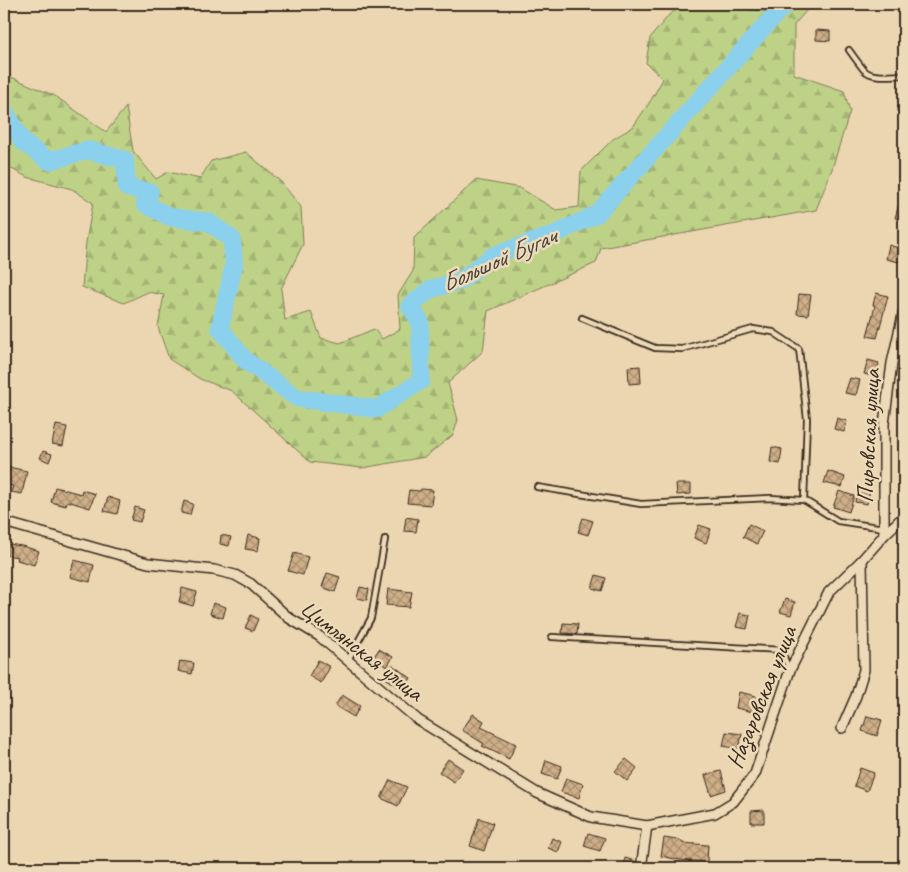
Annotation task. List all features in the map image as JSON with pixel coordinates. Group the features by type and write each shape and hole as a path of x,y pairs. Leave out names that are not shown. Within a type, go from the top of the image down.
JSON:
{"street":[{"name":"Пировская улица","path":"884,532 884,424 892,363 904,310"},
{"name":"Назаровская улица","path":"647,826 715,813 733,802 756,774 790,670 829,592 862,560 884,532 904,516"},
{"name":"Цимлянская улица","path":"4,522 148,563 214,570 235,575 251,584 289,618 319,636 418,720 537,793 591,817 647,826"},
{"path":"842,728 856,696 864,670 862,560"},
{"path":"641,868 647,826"}],"lane":[{"path":"849,50 869,74 875,76 904,75"},
{"path":"582,318 655,348 682,349 753,329 773,332 799,349 807,419 804,500"},
{"path":"537,486 641,504 770,498 804,500 838,521 884,532"},
{"path":"348,660 371,618 384,539"},
{"path":"552,637 781,650 790,670"}],"green space":[{"path":"684,4 812,4 794,25 794,74 844,91 850,111 832,169 816,210 601,248 596,263 488,311 483,351 448,383 458,420 453,435 425,457 362,468 310,462 232,391 200,379 169,359 158,327 164,295 148,292 124,303 82,287 86,242 93,203 72,189 27,177 4,165 4,74 55,96 106,132 126,107 133,151 156,179 168,172 200,179 211,161 246,152 281,182 301,207 303,244 281,289 285,320 311,312 321,338 340,343 374,329 382,339 400,329 398,295 413,271 414,238 476,180 520,188 556,210 579,207 581,171 613,139 633,127 663,79 646,63 650,38 669,15"}],"building":[{"path":"816,30 830,31 830,41 816,40"},
{"path":"902,193 904,194 904,221 895,218"},
{"path":"889,245 902,249 899,262 886,259"},
{"path":"876,293 888,296 877,338 867,336 875,306 873,305"},
{"path":"799,294 811,295 808,315 797,314"},
{"path":"868,360 879,363 875,377 864,374"},
{"path":"640,366 641,383 629,384 628,367"},
{"path":"850,378 860,380 856,395 845,393"},
{"path":"837,418 847,421 844,432 834,429"},
{"path":"56,425 67,427 63,446 52,444"},
{"path":"772,447 782,449 780,464 770,462"},
{"path":"43,451 52,454 49,462 40,458"},
{"path":"4,466 27,471 22,494 11,492 13,486 4,484"},
{"path":"828,471 845,477 842,487 824,483"},
{"path":"676,484 691,484 691,494 677,495"},
{"path":"55,487 81,494 82,490 95,494 90,508 67,501 66,506 51,502"},
{"path":"858,487 870,489 867,504 855,502"},
{"path":"421,489 433,490 431,505 407,503 409,490 420,491"},
{"path":"839,491 854,496 849,512 833,507"},
{"path":"108,497 120,501 117,514 104,511"},
{"path":"184,501 193,504 190,515 181,513"},
{"path":"135,507 144,510 140,522 131,520"},
{"path":"406,517 418,519 416,532 404,531"},
{"path":"583,518 593,521 588,535 578,532"},
{"path":"749,524 763,531 757,544 743,537"},
{"path":"699,525 711,529 706,543 694,538"},
{"path":"221,535 231,537 229,546 220,544"},
{"path":"248,535 260,538 258,551 245,549"},
{"path":"8,544 39,551 34,565 17,560 18,557 6,555"},
{"path":"294,553 308,557 303,575 288,571"},
{"path":"74,560 94,565 90,582 70,577"},
{"path":"327,573 340,577 335,592 322,587"},
{"path":"596,575 606,578 602,591 592,588"},
{"path":"360,587 369,589 367,600 357,598"},
{"path":"182,588 197,592 193,606 179,602"},
{"path":"388,589 412,592 409,607 386,605"},
{"path":"785,599 795,602 791,615 780,612"},
{"path":"213,603 226,607 223,618 210,614"},
{"path":"740,613 750,615 747,629 736,627"},
{"path":"251,615 258,619 253,631 245,628"},
{"path":"563,623 578,624 577,634 562,633"},
{"path":"379,649 393,657 387,667 373,658"},
{"path":"318,660 330,667 321,683 309,676"},
{"path":"180,661 194,663 192,674 178,671"},
{"path":"392,665 411,678 403,690 384,677"},
{"path":"739,692 756,696 753,712 736,708"},
{"path":"342,695 360,706 354,717 335,706"},
{"path":"473,714 484,721 481,727 516,744 509,759 482,746 484,744 462,730"},
{"path":"867,716 882,720 877,736 862,731"},
{"path":"726,732 742,734 739,749 723,746"},
{"path":"448,759 463,769 454,782 439,772"},
{"path":"626,759 637,768 627,781 615,771"},
{"path":"546,760 562,766 557,779 542,774"},
{"path":"860,768 874,773 867,791 854,786"},
{"path":"721,771 726,790 711,795 705,775"},
{"path":"566,778 583,784 579,798 561,792"},
{"path":"390,780 407,787 398,806 381,798"},
{"path":"764,810 764,823 751,823 751,811"},
{"path":"479,818 493,823 484,851 470,846"},
{"path":"588,833 605,838 600,851 584,846"},
{"path":"552,838 562,842 558,852 548,848"},
{"path":"664,838 682,841 682,843 708,845 707,862 679,860 661,856"},
{"path":"625,858 635,861 633,868 623,868"}],"waterway":[{"path":"731,4 757,10 771,10 782,7"},
{"name":"Большой Бугач","path":"4,110 23,142 49,161 88,150 125,160 127,188 150,192 145,204 170,217 209,222 232,239 234,265 220,328 245,360 297,398 377,409 421,381 420,321 410,306 431,289 460,281 494,255 551,236 597,214 782,7 789,4"}]}
